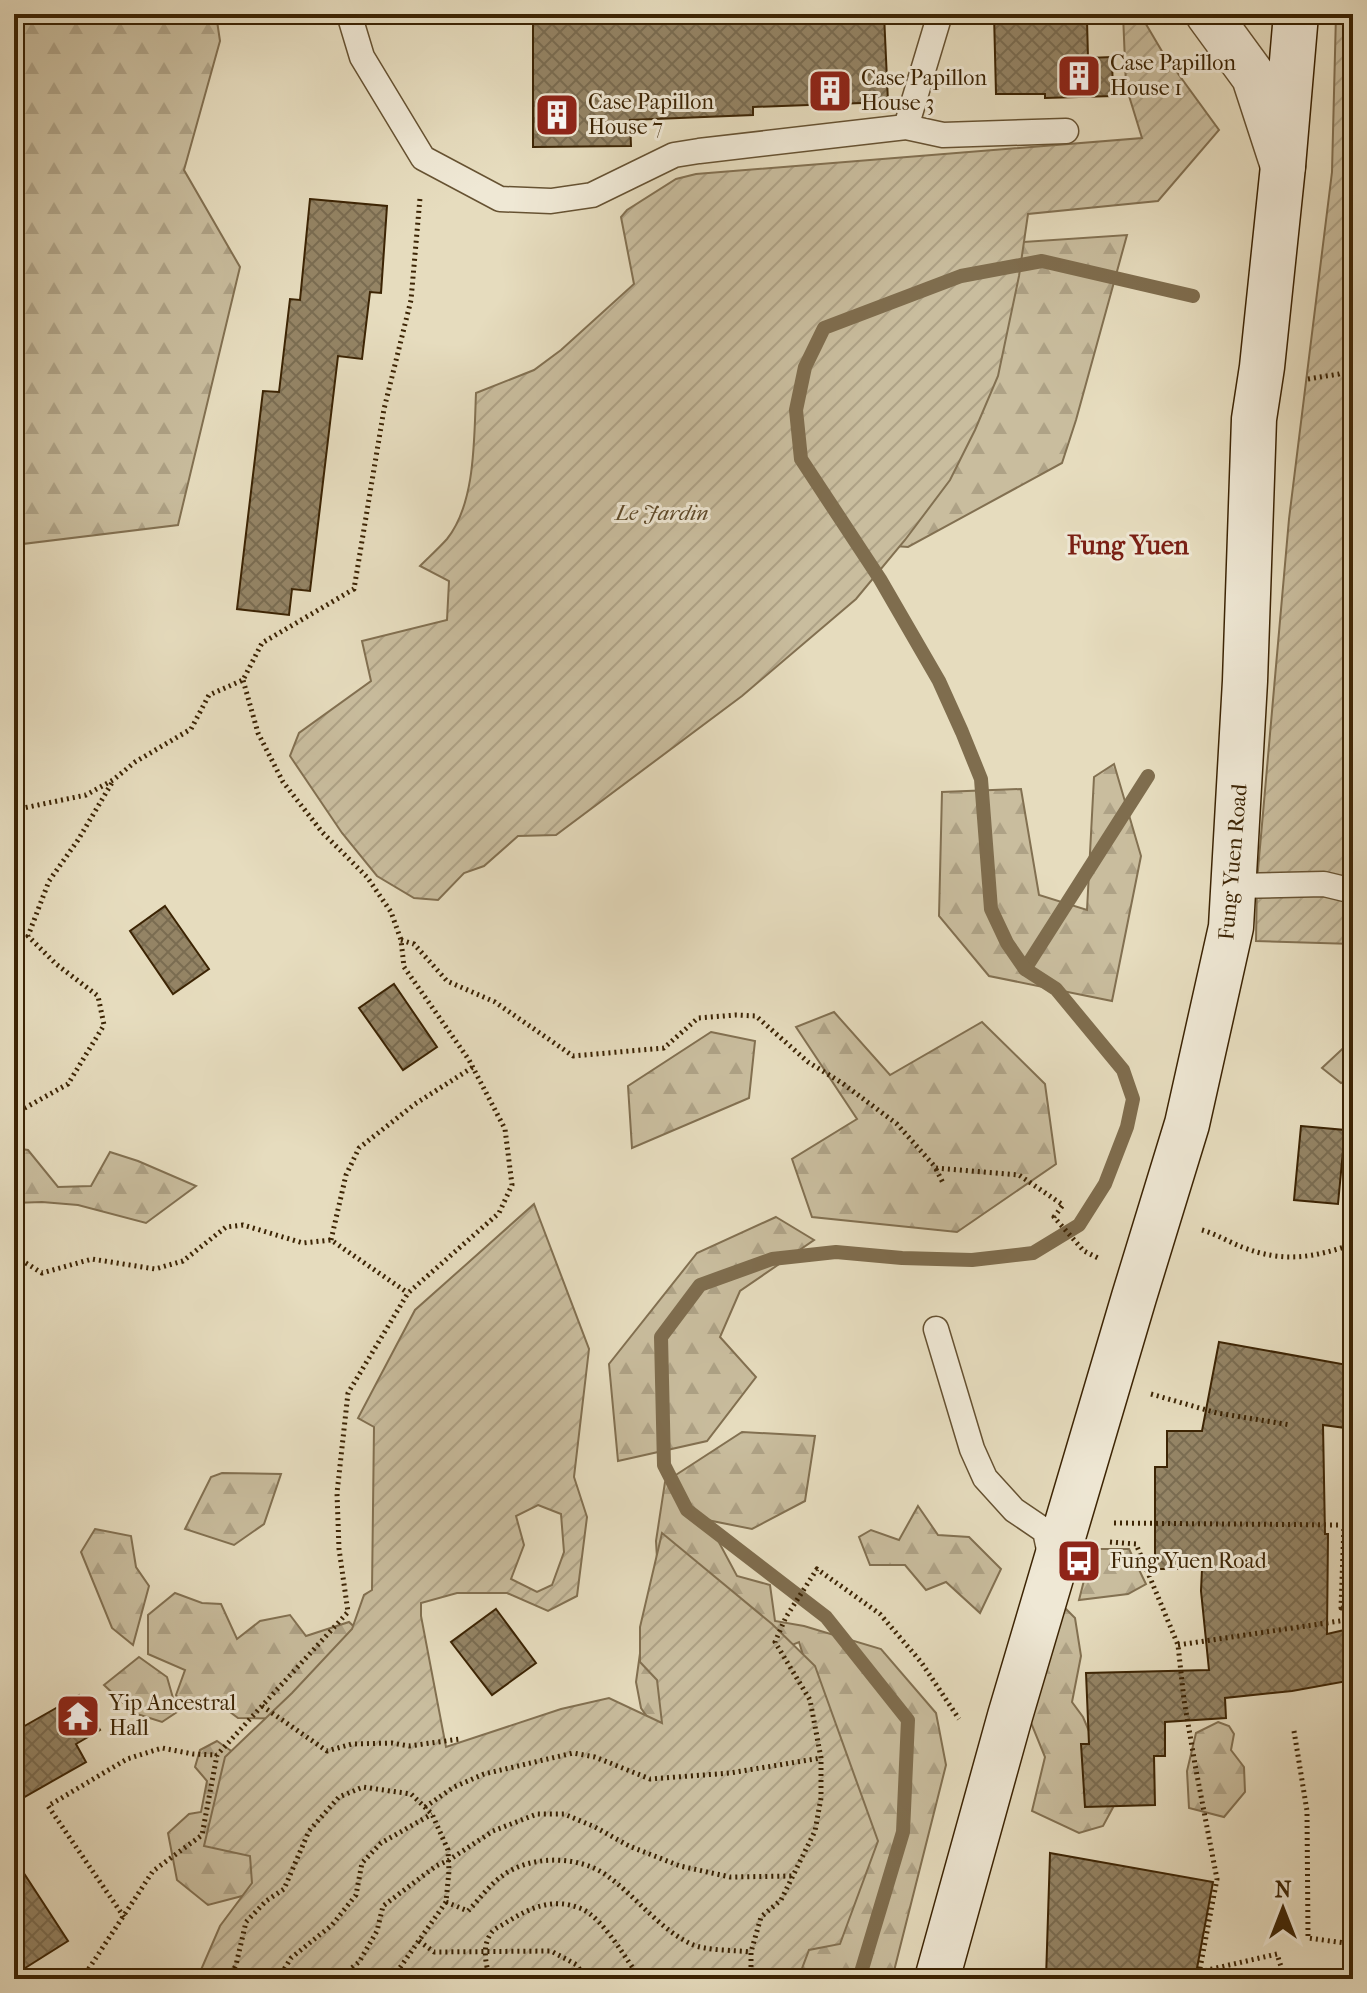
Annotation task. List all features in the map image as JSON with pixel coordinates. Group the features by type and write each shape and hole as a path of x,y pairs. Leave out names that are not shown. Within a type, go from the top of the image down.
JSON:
{"street":[{"name":"Fung Yuen Road","path":"937,1979 1010,1716 1187,1124 1231,927 1245,681 1254,419 1283,166 1254,77 1208,14"},
{"path":"1283,166 1296,14"}],"lane":[{"path":"349,14 362,57 423,158 500,199 551,201 592,195 674,155 906,127 943,135 1066,131"},
{"path":"906,127 940,14"},
{"path":"1235,886 1324,884 1353,891"},
{"path":"936,1329 972,1449 985,1478 1014,1510 1045,1531 1058,1557"}],"path":[{"path":"14,810 86,795 113,780 135,762 191,729 209,695 243,680 262,643 354,589 384,409 411,300 423,158"},
{"path":"1299,380 1353,369"},
{"path":"1345,491 1353,482"},
{"path":"82,1979 153,1871 202,1835 217,1755 348,1612 339,1549 337,1493 348,1393 408,1293 499,1213 512,1185 505,1129 473,1067 404,967 401,940 391,912 367,877 322,832 283,782 258,733 243,680"},
{"path":"14,1114 68,1084 104,1025 98,996 56,964 28,936 49,881 78,840 113,780"},
{"path":"401,940 414,944 447,981 495,1002 573,1056 664,1048 698,1018 756,1016 808,1062 897,1124 936,1168 944,1185"},
{"path":"331,1240 346,1175 359,1148 415,1104 473,1067"},
{"path":"936,1168 1019,1175 1063,1205 1054,1217 1084,1251"},
{"path":"1158,1221 1211,1233 1244,1248 1282,1258 1326,1253 1353,1244"},
{"path":"14,1243 21,1260 42,1273 92,1259 155,1269 183,1261 226,1227 243,1225 303,1243 331,1240 408,1293"},
{"path":"1150,1394 1217,1413 1291,1425"},
{"path":"1111,1523 1344,1525 1341,1608 1353,1607"},
{"path":"1058,1557 1092,1541 1136,1544 1178,1645 1184,1700 1217,1879 1199,1976 1277,1954 1285,1979"},
{"path":"751,1979 751,1952 761,1917 781,1900 815,1831 821,1798 821,1758 810,1700 775,1642 786,1617 817,1569 880,1614 921,1662 960,1720"},
{"path":"1178,1645 1353,1619"},
{"path":"262,1706 327,1751 352,1744 392,1743 409,1746 460,1739"},
{"path":"1294,1731 1307,1811 1308,1938 1353,1944"},
{"path":"124,1917 48,1806 127,1759 162,1748 217,1755"},
{"path":"425,1807 454,1787 484,1774 573,1753 595,1757 650,1779 730,1773 821,1758"},
{"path":"229,1979 236,1965 246,1922 266,1901 284,1889 309,1831 339,1797 363,1787 411,1794 432,1814 448,1850 446,1902 392,1979"},
{"path":"278,1979 291,1958 332,1925 356,1895 362,1863 381,1843 432,1814"},
{"path":"338,1979 359,1962 377,1931 383,1906 436,1866 493,1831 537,1814 564,1814 629,1846 680,1866 730,1877 793,1876"},
{"path":"446,1902 468,1911 502,1876 520,1866 571,1860 604,1874 671,1932 694,1946 751,1952"},
{"path":"490,1979 484,1950 492,1931 531,1907 558,1903 583,1910 604,1926 641,1979"},
{"path":"419,1941 434,1952 551,1951 577,1965 585,1979"}],"green space":[{"path":"14,14 216,14 220,41 184,170 240,267 178,525 14,545"},
{"name":"Le Jardin","path":"1123,14 1140,14 1163,53 1219,130 1158,201 1028,214 1019,276 998,376 975,430 950,480 856,599 742,696 556,835 518,836 484,866 464,873 438,900 414,898 377,876 342,833 290,756 299,733 371,681 362,641 447,620 449,581 420,566 447,539 463,507 472,469 476,393 534,370 561,350 634,284 621,217 627,210 676,179 696,174 1142,138 1126,86"},
{"path":"1336,14 1353,14 1353,944 1256,941 1257,881 1289,519 1332,172"},
{"path":"1127,235 1062,463 908,547 772,537 890,251"},
{"path":"1114,764 1141,856 1112,1001 989,976 939,916 942,792 1021,789 1039,895 1087,910 1094,777"},
{"path":"834,1012 890,1075 982,1022 1045,1084 1056,1164 957,1232 812,1217 792,1159 857,1119 796,1027"},
{"path":"711,1032 755,1041 749,1098 632,1148 628,1086"},
{"path":"1353,1039 1353,1078 1341,1083 1322,1068"},
{"path":"14,1148 28,1150 58,1187 91,1186 110,1152 196,1186 146,1223 78,1205 14,1203"},
{"path":"534,1204 589,1349 574,1477 587,1517 577,1596 548,1611 507,1593 457,1593 421,1603 446,1747 561,1709 609,1698 662,1723 657,1680 640,1662 640,1627 662,1533 772,1624 815,1666 878,1841 840,1944 809,1950 798,1979 197,1979 220,1926 252,1883 250,1856 204,1846 225,1757 292,1693 352,1629 364,1595 372,1590 374,1427 358,1418 415,1310","holes":["538,1505 561,1514 564,1552 552,1585 537,1592 511,1579 524,1545 516,1516"]},
{"path":"776,1217 814,1240 740,1291 720,1337 756,1377 707,1441 618,1461 609,1364 697,1253"},
{"path":"742,1432 815,1436 805,1501 752,1529 707,1520 737,1576 770,1585 775,1621 804,1626 881,1649 936,1713 946,1765 892,1979 773,1979 832,1750 799,1642 768,1655 792,1744 657,1731 641,1708 636,1682 643,1632 660,1610 656,1541 665,1482"},
{"path":"222,1473 281,1474 264,1524 234,1545 185,1529 211,1477"},
{"path":"918,1506 938,1535 969,1537 1001,1569 980,1613 946,1582 926,1590 905,1565 870,1565 859,1537 871,1530 899,1540"},
{"path":"95,1529 131,1536 136,1567 149,1586 133,1645 112,1628 81,1552"},
{"path":"1092,1549 1129,1549 1146,1584 1128,1594 1079,1600"},
{"path":"175,1593 202,1603 221,1604 237,1639 260,1621 290,1615 306,1636 349,1622 362,1634 307,1719 238,1718 222,1706 184,1707 176,1695 185,1670 148,1654 148,1615"},
{"path":"1054,1608 1066,1609 1075,1618 1081,1656 1072,1702 1083,1717 1097,1750 1123,1789 1103,1826 1079,1833 1032,1811 1045,1757 1027,1713"},
{"path":"139,1657 167,1677 177,1712 162,1722 134,1713 104,1685"},
{"path":"1218,1722 1229,1726 1234,1734 1231,1750 1244,1767 1245,1792 1224,1817 1189,1808 1187,1771 1196,1733"},
{"path":"217,1741 240,1757 265,1890 208,1905 177,1880 168,1833 189,1814 201,1812 207,1781 195,1767 200,1750"}],"building":[{"path":"533,14 884,14 888,102 753,107 753,115 630,120 631,146 533,147"},
{"path":"994,14 1043,14 1044,22 1087,20 1088,58 1112,57 1113,96 1045,98 1045,94 996,94"},
{"path":"310,199 387,206 381,293 370,292 362,359 338,356 310,591 292,589 289,615 237,609 263,391 279,392 290,299 300,300"},
{"path":"165,906 209,969 173,994 130,931"},
{"path":"394,984 437,1047 403,1070 359,1008"},
{"path":"1301,1126 1345,1130 1338,1204 1294,1200"},
{"path":"1219,1342 1353,1366 1353,1429 1323,1425 1325,1534 1328,1534 1327,1634 1353,1628 1353,1680 1225,1698 1226,1718 1165,1722 1165,1756 1154,1756 1155,1805 1085,1807 1081,1744 1089,1744 1086,1673 1209,1670 1201,1591 1202,1569 1155,1569 1155,1467 1167,1467 1167,1431 1202,1431"},
{"path":"496,1609 536,1663 492,1695 451,1642"},
{"path":"79,1695 100,1730 76,1744 86,1762 14,1803 14,1732"},
{"path":"1050,1853 1213,1882 1195,1979 1046,1979"},
{"path":"14,1858 68,1941 14,1975"}],"waterway":[{"path":"859,1979 903,1832 908,1720 826,1617 687,1510 664,1465 661,1337 700,1285 772,1259 836,1252 972,1260 1033,1253 1079,1225 1105,1184 1127,1127 1133,1099 1123,1070 1056,989 1025,969 1007,943 991,909 981,779 939,681 880,579 801,459 796,410 805,367 824,328 961,276 1042,261 1193,296"},
{"path":"1025,969 1148,776"}],"place":[{"name":"Case Papillon House 1","path":"1079,76"},
{"name":"Case Papillon House 3","path":"830,91"},
{"name":"Case Papillon House 7","path":"557,115"},
{"name":"Fung Yuen Road","path":"1079,1561"},
{"name":"Yip Ancestral Hall","path":"78,1716"}],"district":[{"name":"Fung Yuen","path":"1128,545"}]}
